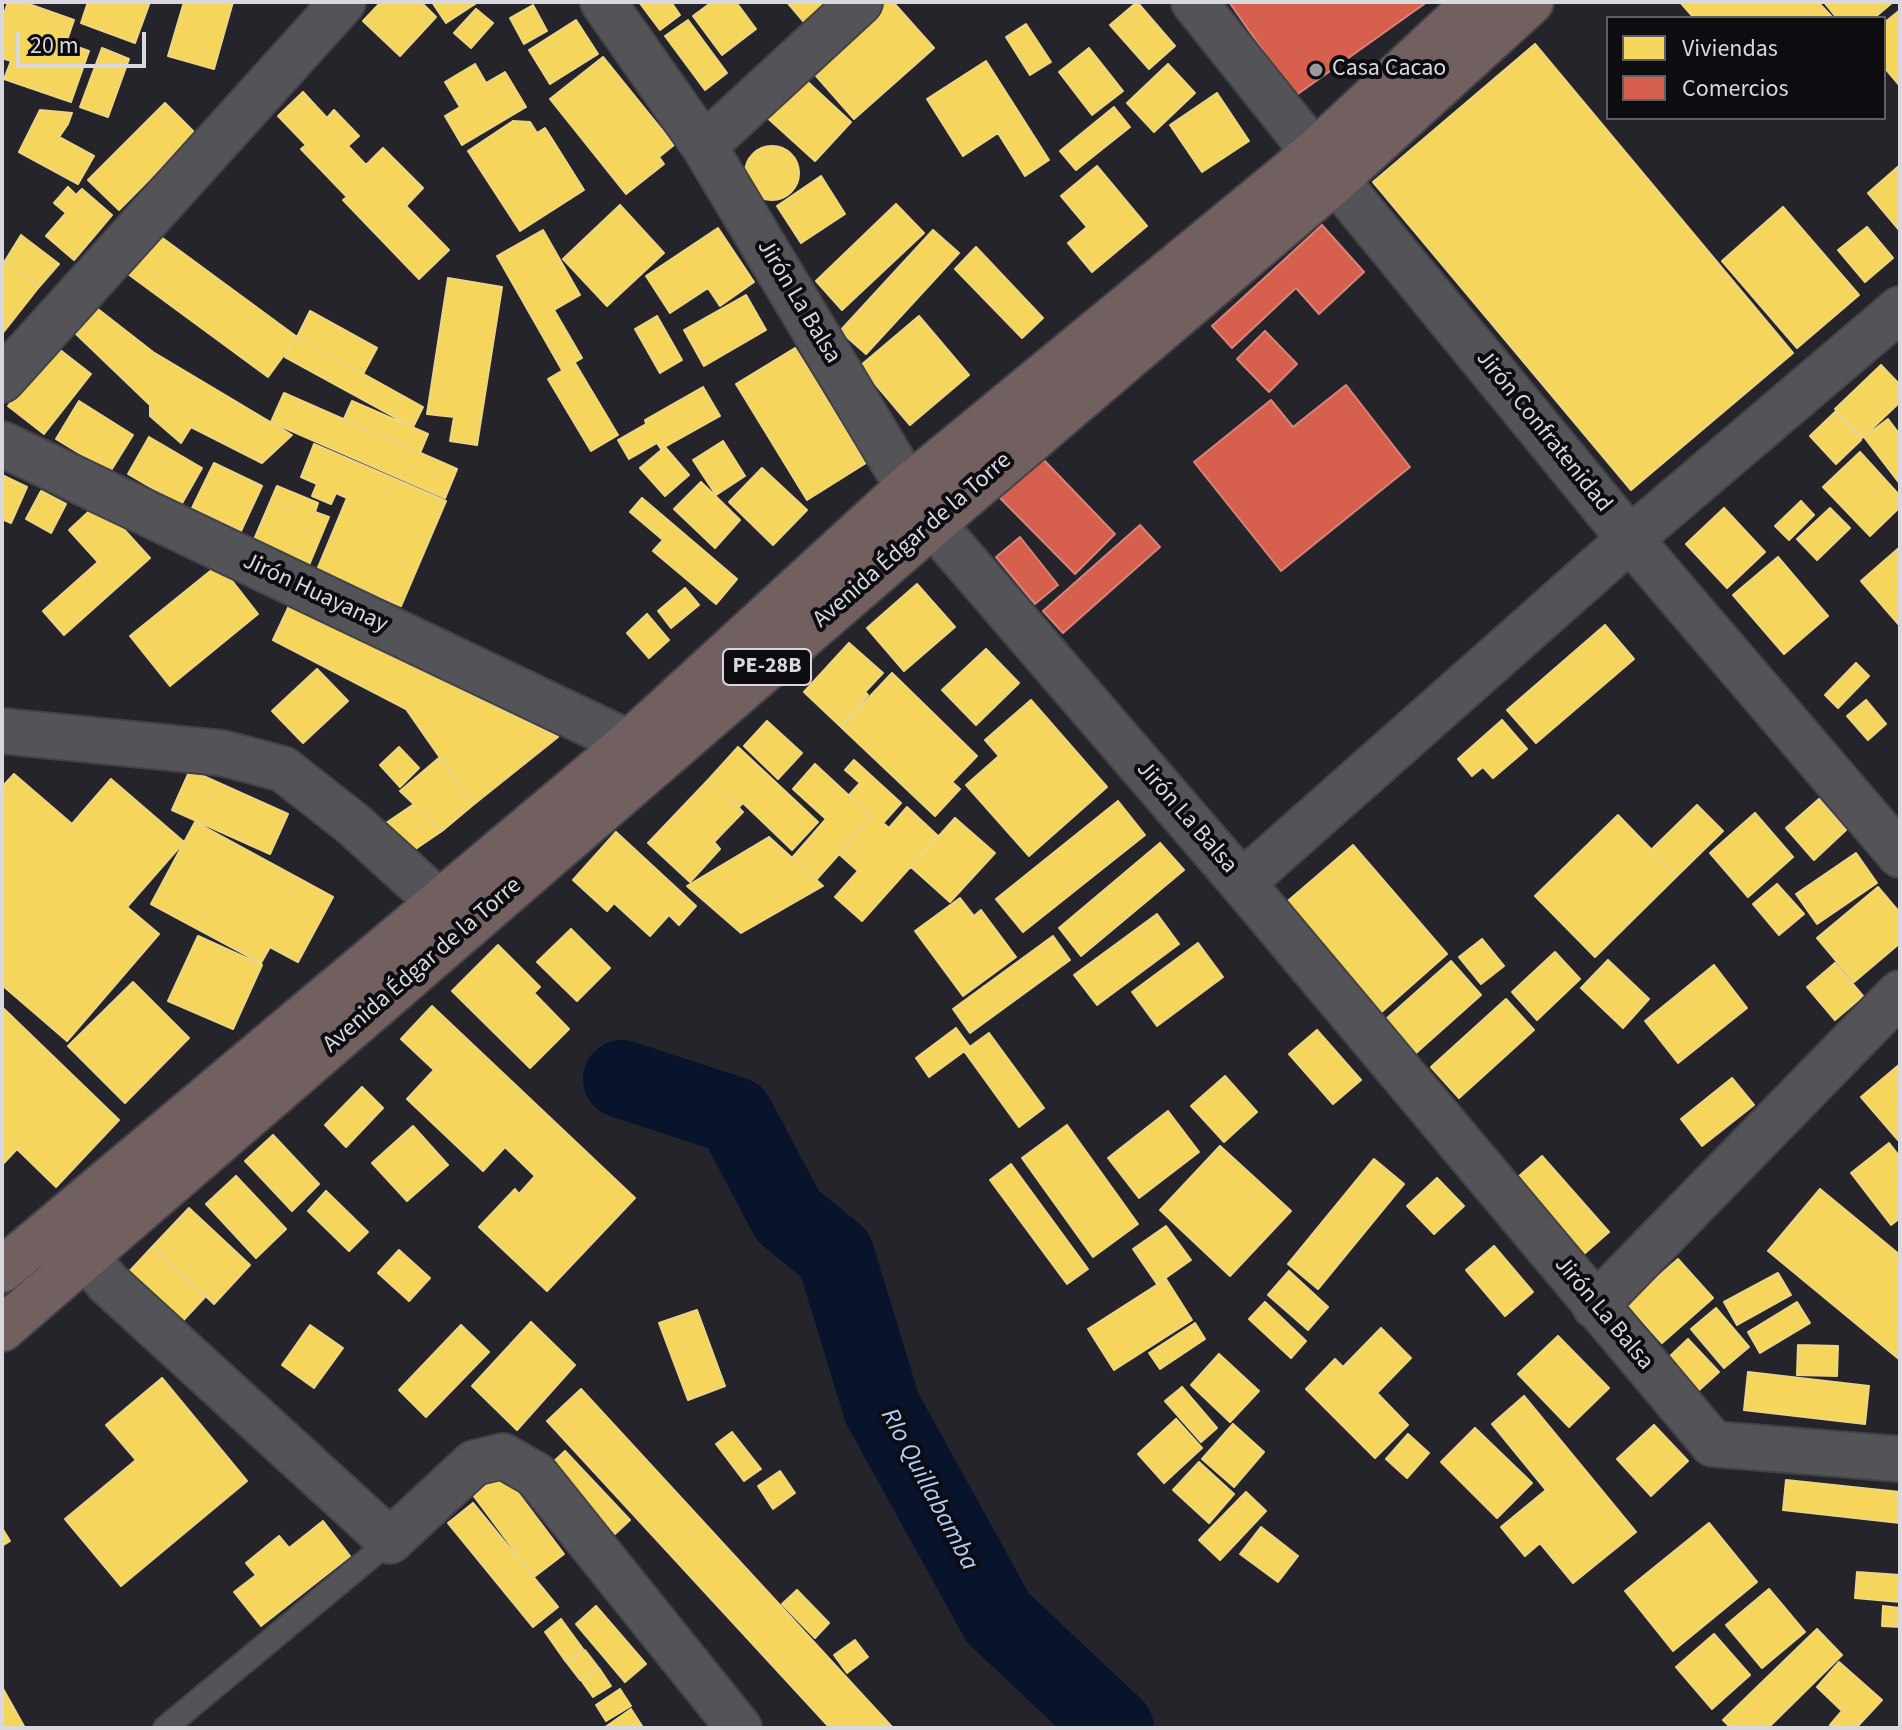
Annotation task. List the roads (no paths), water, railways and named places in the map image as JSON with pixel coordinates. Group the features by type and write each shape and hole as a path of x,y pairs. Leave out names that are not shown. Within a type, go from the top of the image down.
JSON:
{"highway":[{"name":"Avenida Édgar de la Torre","path":"2,1329 933,524 1325,166 1476,2"},
{"name":"Avenida Édgar de la Torre","path":"2,1270 629,743 908,487 1325,166 1531,2"}],"street":[{"path":"2,380 343,2"},
{"name":"Jirón La Balsa","path":"603,2 704,146 933,524 1242,883 1713,1444 1900,1459"},
{"path":"704,146 860,2"},
{"name":"Jirón Confratenidad","path":"1194,2 1630,539 1900,855"},
{"path":"1242,883 1630,539 1900,309"},
{"name":"Jirón Huayanay","path":"2,444 629,743"},
{"path":"2,731 222,753 283,769 353,824 439,902"},
{"path":"1595,1306 1900,993"},
{"path":"57,1222 108,1283 390,1541 474,1463 503,1456 536,1475 739,1728"}],"lane":[{"path":"165,1728 390,1541"}],"waterway":[{"name":"RIo Quillabamba","path":"622,1079 735,1116 788,1216 835,1254 882,1408 998,1618 1115,1728"}],"place":[{"name":"Casa Cacao","path":"1316,70"}]}
